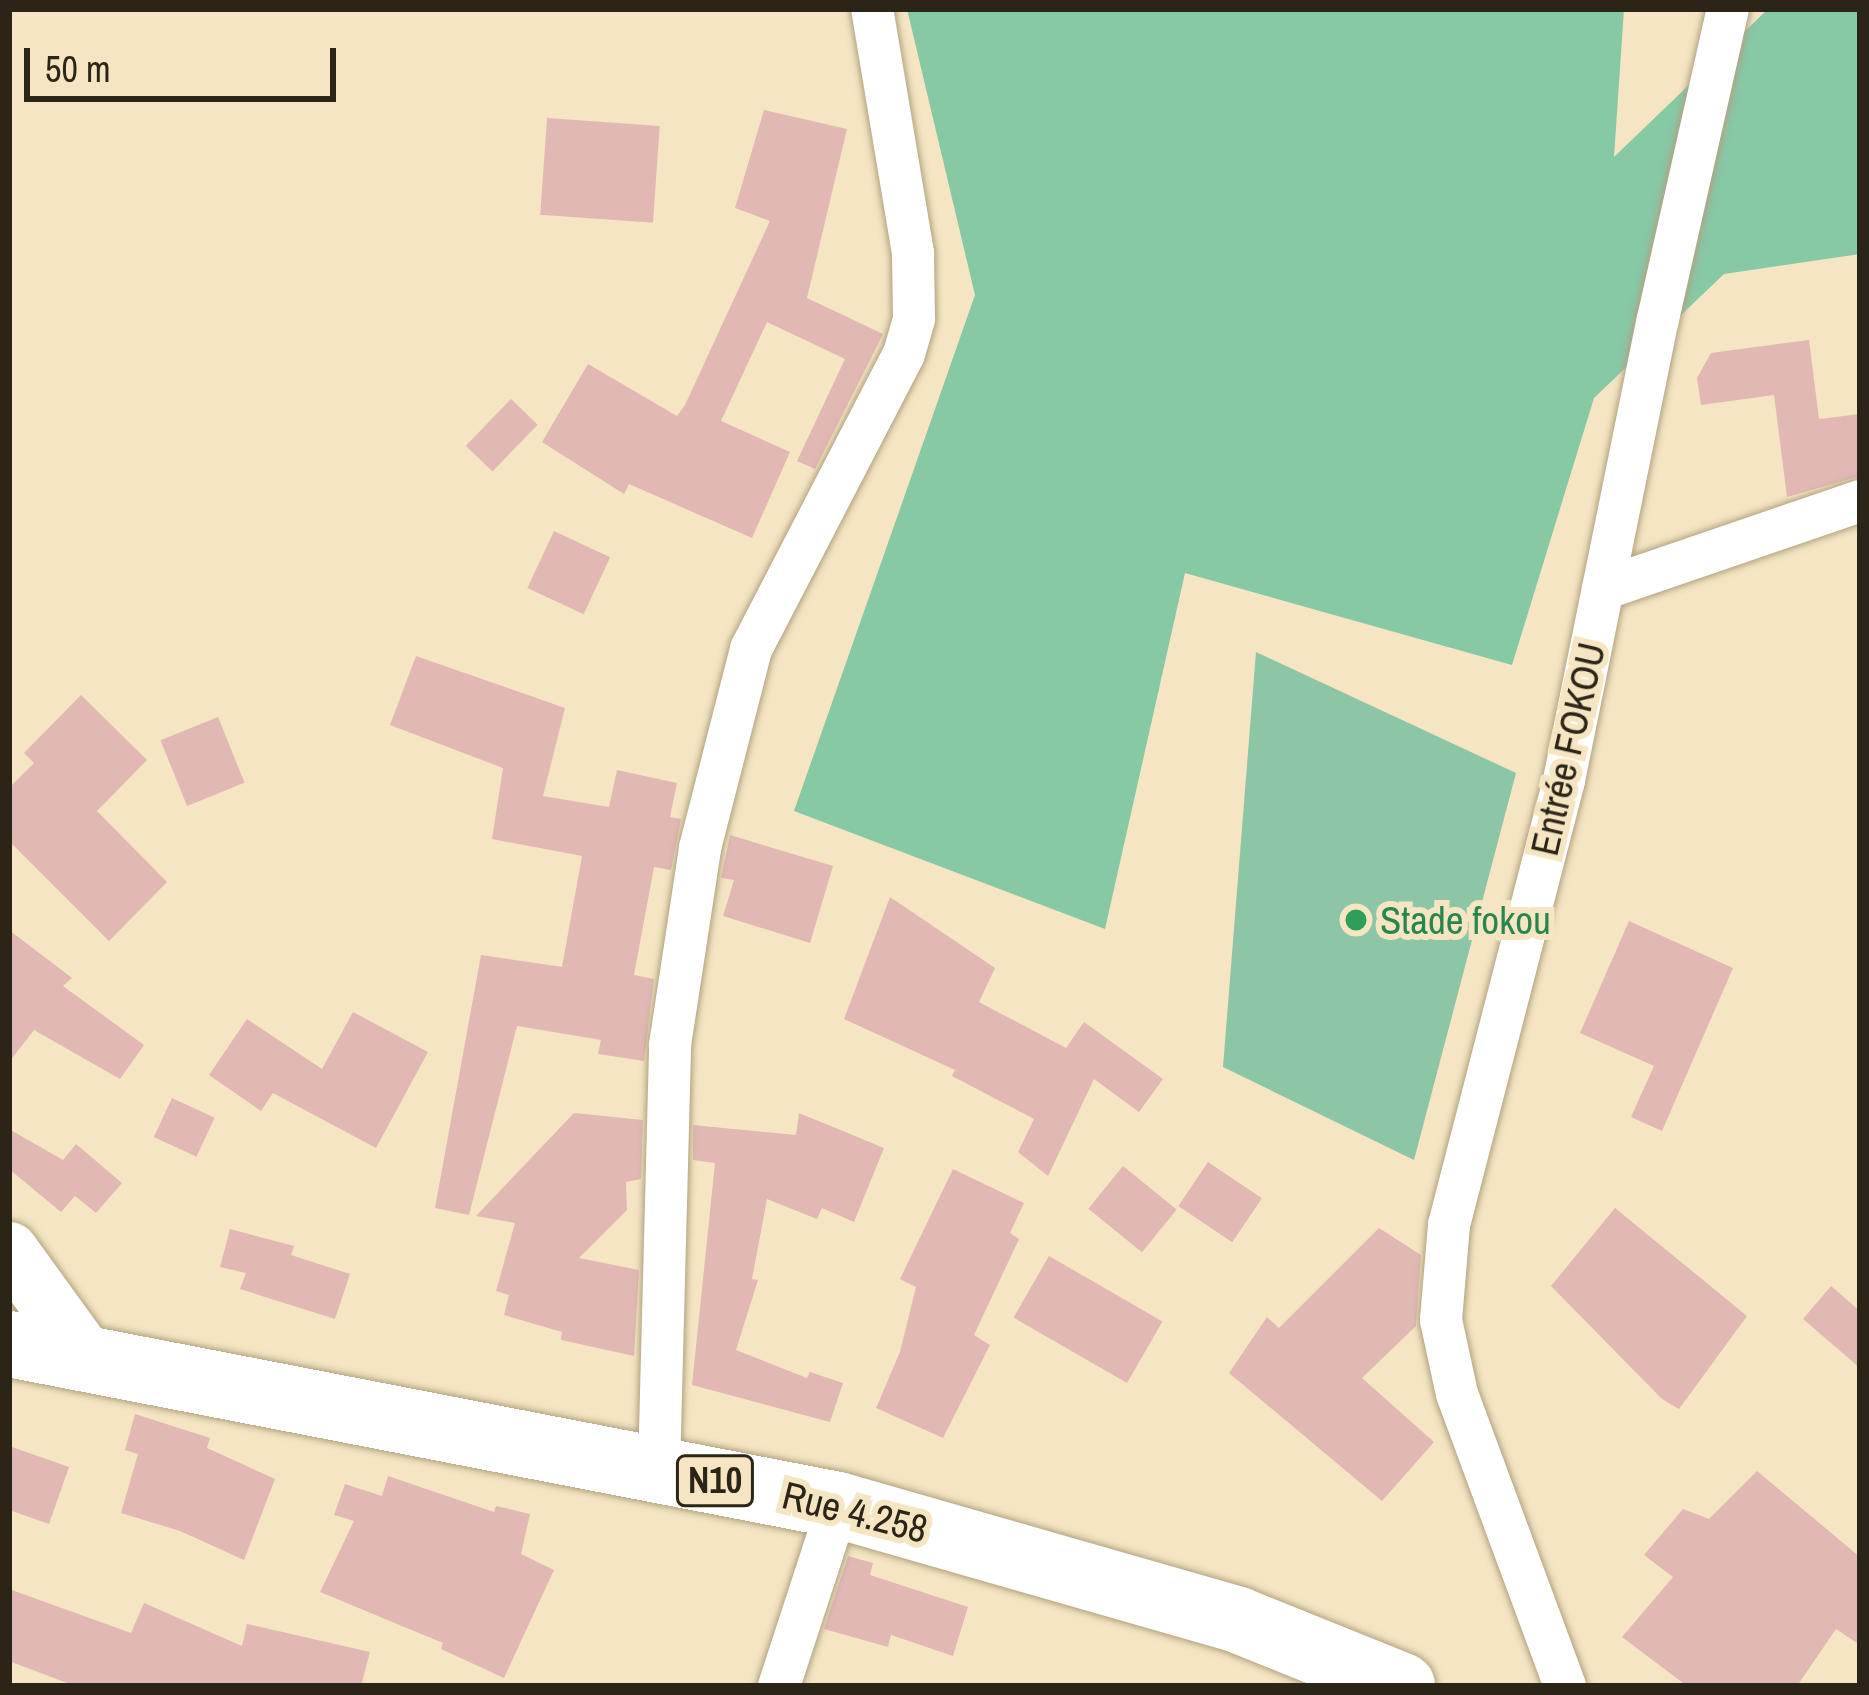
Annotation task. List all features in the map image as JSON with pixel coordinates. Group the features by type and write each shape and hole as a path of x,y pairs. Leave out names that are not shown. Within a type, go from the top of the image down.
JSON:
{"highway":[{"name":"Rue 4.258","path":"9,1344 838,1505 1238,1620 1402,1686"}],"main road":[{"path":"9,1250 88,1359"}],"street":[{"path":"659,1470 670,1046 700,848 751,649 896,371 914,318 913,253 872,9"},
{"name":"Entrée FOKOU","path":"1565,1686 1464,1415 1442,1320 1448,1225 1564,780 1728,9"},
{"path":"1603,589 1860,502"},
{"path":"779,1686 838,1505"}],"green space":[{"path":"907,9 1624,9 1614,157 1768,9 1860,9 1860,254 1724,274 1594,398 1512,665 1185,573 1105,929 794,811 975,295"},
{"name":"Stade fokou","path":"1256,652 1516,773 1414,1160 1223,1067"}],"building":[{"path":"764,110 847,129 807,298 883,334 815,469 797,461 845,359 767,322 721,421 790,452 752,538 629,484 624,494 542,442 588,364 677,416 685,405 770,221 735,208"},
{"path":"547,118 660,126 653,223 540,215"},
{"path":"1809,340 1819,419 1860,414 1860,476 1787,497 1774,395 1701,405 1697,378 1711,353"},
{"path":"511,399 538,425 492,471 466,446"},
{"path":"554,531 610,557 584,614 527,588"},
{"path":"416,656 565,708 543,796 609,807 617,770 677,783 670,817 681,819 671,870 654,867 634,975 654,979 644,1061 598,1054 601,1040 517,1026 469,1215 435,1208 481,955 562,967 582,856 492,839 503,768 390,725"},
{"path":"81,695 147,760 97,811 167,882 109,941 9,841 9,788 34,763 24,753"},
{"path":"218,717 245,783 187,806 161,740"},
{"path":"730,835 833,866 810,943 723,916 734,880 721,878"},
{"path":"890,897 995,968 979,1002 1066,1048 1084,1022 1163,1079 1139,1112 1094,1079 1048,1176 1018,1152 1034,1119 952,1076 955,1070 844,1019"},
{"path":"1629,921 1733,968 1662,1131 1631,1117 1654,1066 1580,1033"},
{"path":"9,930 72,978 63,986 144,1045 120,1079 34,1030 9,1062"},
{"path":"353,1012 428,1052 376,1148 273,1093 261,1111 209,1075 247,1019 322,1069"},
{"path":"172,1098 215,1118 196,1157 154,1137"},
{"path":"574,1113 643,1120 641,1179 626,1182 627,1210 579,1258 639,1270 634,1356 561,1340 562,1332 504,1315 509,1295 496,1291 515,1223 476,1216"},
{"path":"799,1113 884,1148 854,1222 822,1208 817,1219 767,1199 752,1279 758,1280 736,1350 807,1378 810,1372 843,1383 830,1422 692,1385 715,1163 693,1160 693,1125 796,1135"},
{"path":"9,1129 63,1160 76,1144 122,1183 96,1213 75,1196 61,1212 9,1169"},
{"path":"1208,1162 1262,1198 1232,1242 1178,1206"},
{"path":"1123,1166 1177,1209 1142,1252 1088,1209"},
{"path":"953,1169 1024,1203 1010,1233 1019,1239 974,1335 990,1345 943,1438 876,1408 900,1352 916,1287 900,1279"},
{"path":"1615,1208 1747,1316 1679,1409 1662,1399 1551,1286"},
{"path":"1379,1228 1421,1255 1416,1326 1362,1378 1434,1442 1382,1501 1229,1373 1267,1317 1279,1328"},
{"path":"230,1229 294,1246 291,1255 350,1274 335,1319 240,1289 246,1273 220,1267"},
{"path":"1049,1256 1162,1322 1127,1383 1014,1317"},
{"path":"1831,1286 1860,1311 1860,1368 1803,1319"},
{"path":"135,1414 210,1438 207,1448 275,1479 244,1560 180,1531 121,1513 138,1454 125,1450"},
{"path":"9,1446 69,1467 49,1524 9,1510"},
{"path":"1757,1471 1860,1557 1860,1645 1836,1629 1797,1686 1687,1686 1622,1637 1673,1577 1644,1555 1683,1509 1709,1519"},
{"path":"388,1476 494,1512 496,1506 530,1514 521,1554 554,1570 504,1678 441,1649 443,1643 320,1592 354,1521 334,1515 345,1484 382,1496"},
{"path":"848,1556 873,1563 870,1575 968,1607 953,1656 891,1635 888,1647 824,1629"},
{"path":"9,1589 131,1633 144,1603 242,1646 247,1624 370,1652 361,1686 75,1686 9,1661"}],"place":[{"name":"Stade fokou","path":"1356,920"}]}
